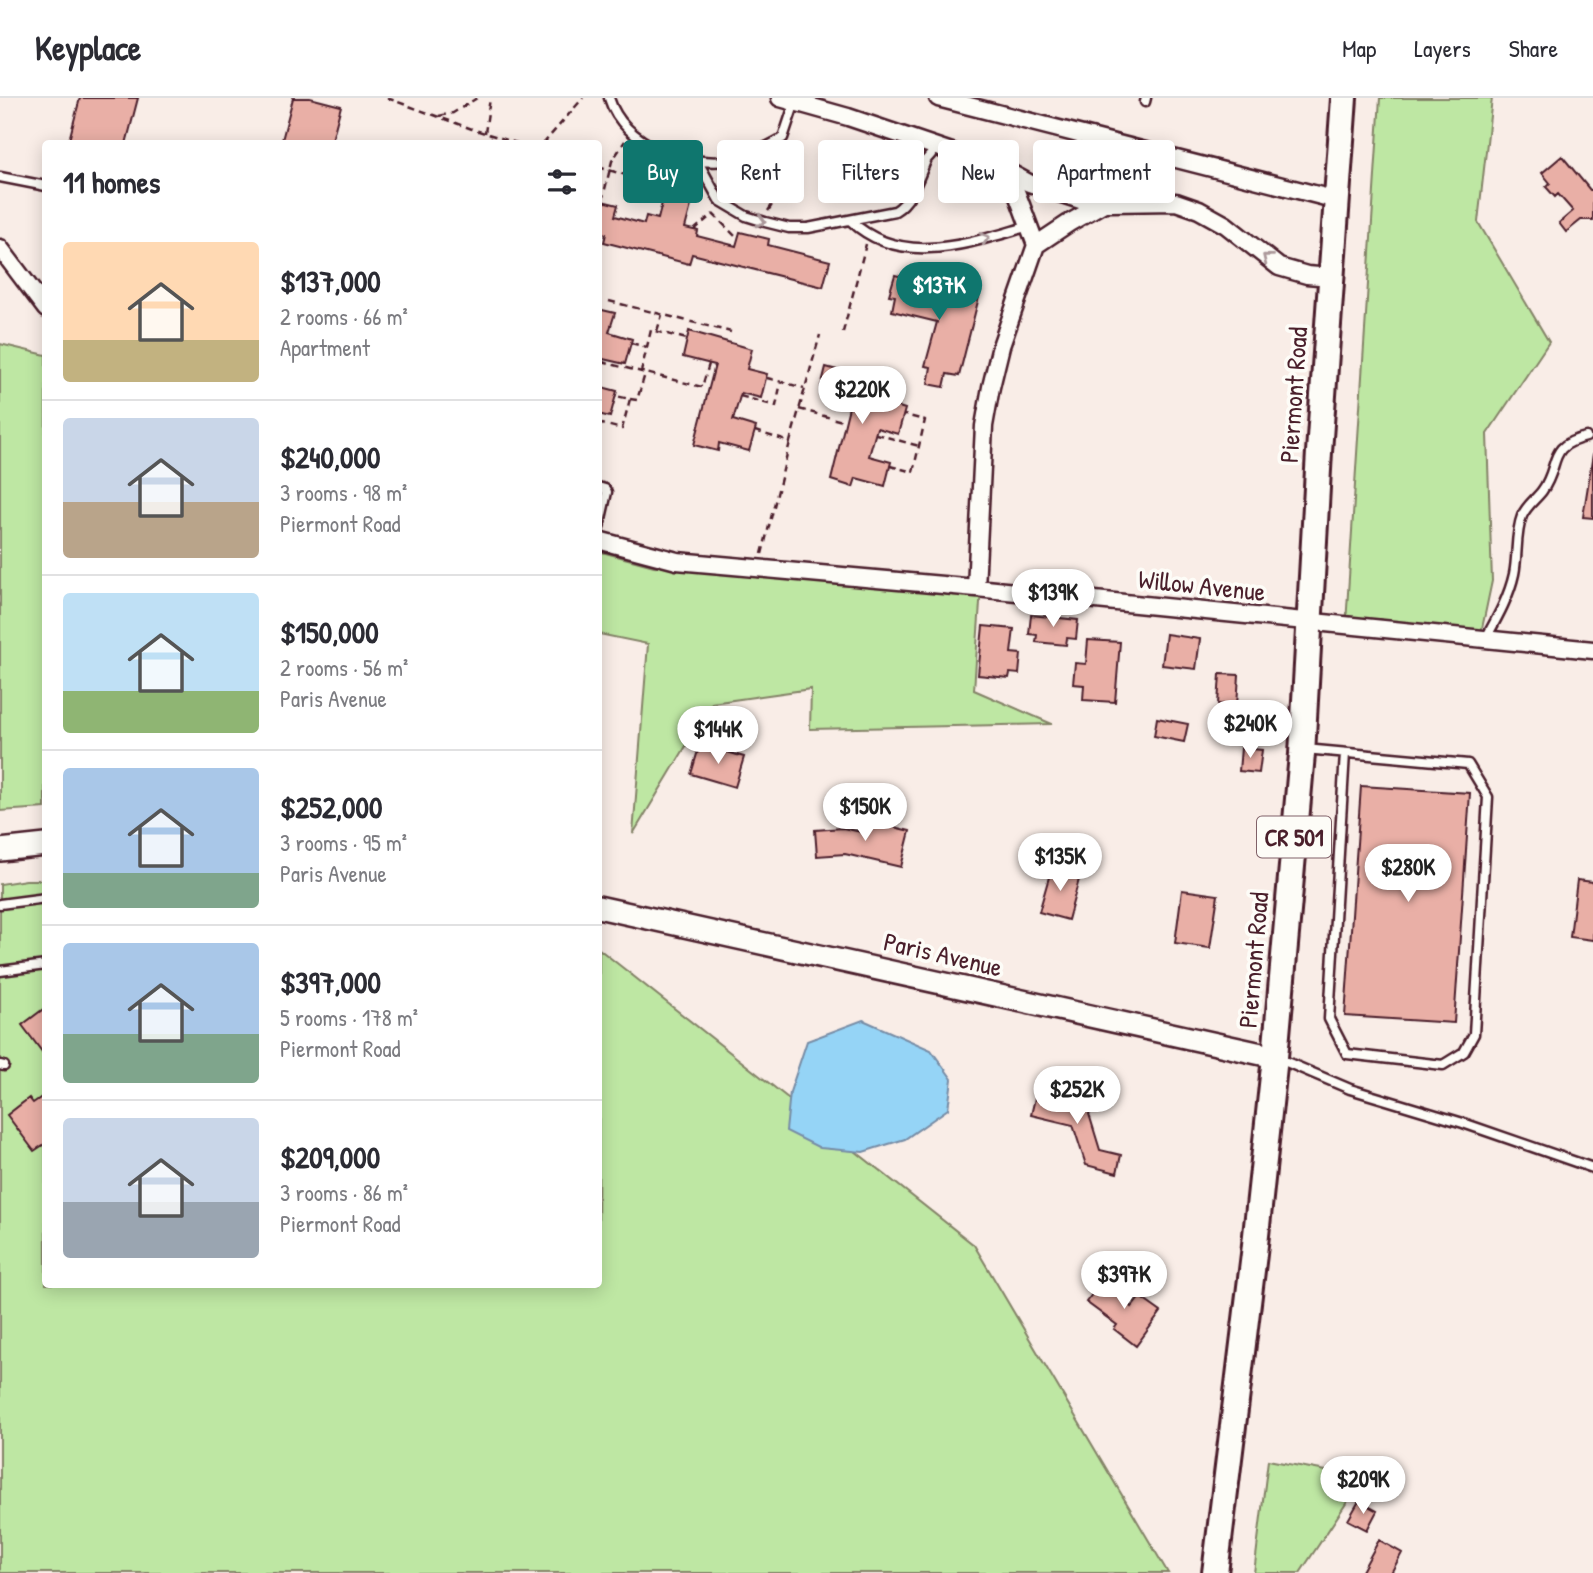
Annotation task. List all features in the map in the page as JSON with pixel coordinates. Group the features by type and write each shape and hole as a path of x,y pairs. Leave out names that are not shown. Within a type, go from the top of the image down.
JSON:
{"main road":[{"name":"Piermont Road","path":"1215,1573 1275,1057 1302,749 1344,98"}],"street":[{"path":"938,98 960,101 1337,200"},
{"path":"787,100 848,117 938,156"},
{"path":"976,588 984,426 990,387 1001,346 1036,245 1019,200"},
{"path":"1175,202 1199,210 1226,225 1279,267 1331,278"},
{"path":"1036,245 1104,203"},
{"path":"0,248 42,304"},
{"name":"Willow Avenue","path":"602,541 677,561 1310,620 1593,650"},
{"path":"0,850 42,845"},
{"name":"Paris Avenue","path":"602,908 1275,1057"}],"lane":[{"path":"609,98 612,108 624,125 644,140"},
{"path":"703,161 736,159 757,152 783,138 787,100"},
{"path":"703,171 719,200 746,216 789,228 808,228 884,215 902,207 930,154"},
{"path":"924,161 930,154"},
{"path":"0,177 42,185"},
{"path":"851,221 868,235 896,244 934,248 955,247 1030,226"},
{"path":"1486,638 1505,602 1514,575 1519,525 1523,513 1543,489 1560,450 1569,441 1586,437"},
{"path":"602,488 607,492 602,515"},
{"path":"1302,749 1468,764 1488,797 1474,1034 1464,1052 1443,1065 1347,1054 1329,1020 1345,753"},
{"path":"0,904 42,899"},
{"path":"0,971 42,966"},
{"path":"1275,1057 1350,1089 1462,1123 1593,1168"}],"path":[{"path":"387,98 507,140"},
{"path":"436,116 453,113 477,98"},
{"path":"485,133 490,98"},
{"path":"546,140 583,98"},
{"path":"602,201 608,170 623,144"},
{"path":"602,168 623,174"},
{"path":"765,222 772,203"},
{"path":"694,230 714,213 738,239"},
{"path":"843,332 868,235"},
{"path":"609,301 731,332"},
{"path":"657,331 662,315"},
{"path":"640,371 651,330 687,339"},
{"path":"759,568 820,335"},
{"path":"631,343 647,347"},
{"path":"602,362 702,387 709,363"},
{"path":"616,396 638,400 646,373"},
{"path":"766,378 805,388"},
{"path":"740,396 776,406 781,382"},
{"path":"602,425 622,429 630,399"},
{"path":"799,409 842,421"},
{"path":"890,466 913,472 925,420 904,415"},
{"path":"755,431 790,442"},
{"path":"876,434 919,446"}],"green space":[{"path":"1380,98 1492,98 1478,222 1549,342 1487,434 1492,581 1479,643 1346,624"},
{"path":"0,344 42,354 42,808 0,811"},
{"path":"602,552 654,566 981,588 974,690 1052,724 810,729 811,689 712,703 633,834 648,644 602,635"},
{"path":"42,880 42,1288 602,1288 602,951 974,1245 1168,1573 0,1573 0,884"},
{"path":"1268,1460 1363,1478 1300,1573 1254,1573"}],"water":[{"path":"863,1020 931,1050 952,1079 948,1109 905,1139 863,1152 820,1148 786,1131 790,1092 807,1041"}],"building":[{"path":"80,98 138,98 127,140 69,140"},
{"path":"293,98 310,98 341,106 332,140 282,140"},
{"path":"1562,156 1590,190 1593,190 1593,220 1581,220 1566,232 1559,223 1573,211 1558,194 1555,197 1546,187 1550,183 1542,173"},
{"path":"602,201 618,205 615,216 644,224 646,216 658,219 662,203 692,203 685,228 698,231 697,236 736,246 740,232 769,239 768,245 830,261 823,287 692,254 689,264 604,242 606,234 602,233"},
{"path":"895,275 979,297 959,376 947,374 944,387 928,384 931,367 925,366 937,322 892,311 895,296 889,295"},
{"path":"602,310 615,313 609,332 632,339 625,364 603,359 602,363"},
{"path":"689,331 752,349 747,369 767,374 761,398 741,393 733,420 756,427 749,451 719,443 718,451 694,445 715,365 683,357"},
{"path":"826,367 889,384 883,402 905,409 898,434 877,428 869,456 891,462 885,486 856,478 853,487 831,480 851,399 820,391"},
{"path":"602,387 617,391 610,417 602,415"},
{"path":"1593,454 1593,518 1583,517"},
{"path":"1031,615 1078,620 1076,639 1067,638 1066,645 1036,642 1037,635 1029,634"},
{"path":"983,626 1014,629 1011,653 1021,654 1019,674 1010,673 1009,678 978,675"},
{"path":"1166,634 1200,639 1196,669 1162,665"},
{"path":"1088,640 1120,642 1115,702 1083,700 1084,685 1073,684 1075,663 1086,664"},
{"path":"1220,674 1239,675 1237,705 1218,704"},
{"path":"1157,718 1188,724 1184,742 1154,736"},
{"path":"700,744 744,757 735,787 691,774"},
{"path":"1241,748 1262,750 1259,773 1239,771"},
{"path":"1361,786 1470,793 1454,1023 1345,1016"},
{"path":"869,821 910,831 901,867 845,854 817,856 815,830 843,828 866,833"},
{"path":"1062,867 1081,872 1068,920 1039,912 1051,870 1060,873"},
{"path":"1577,880 1593,882 1593,940 1570,937"},
{"path":"1182,890 1218,895 1210,948 1175,943"},
{"path":"42,1010 42,1052 22,1025"},
{"path":"1037,1090 1077,1102 1086,1092 1099,1103 1089,1114 1100,1150 1121,1155 1117,1173 1086,1165 1073,1125 1031,1115"},
{"path":"42,1097 42,1146 34,1151 7,1115 29,1098 33,1103"},
{"path":"1116,1275 1129,1285 1120,1298 1132,1307 1140,1297 1161,1312 1136,1346 1114,1329 1117,1325 1086,1302 1100,1284 1106,1288"},
{"path":"1359,1501 1377,1511 1367,1530 1348,1520"},
{"path":"1379,1540 1402,1553 1391,1573 1361,1573"}]}
